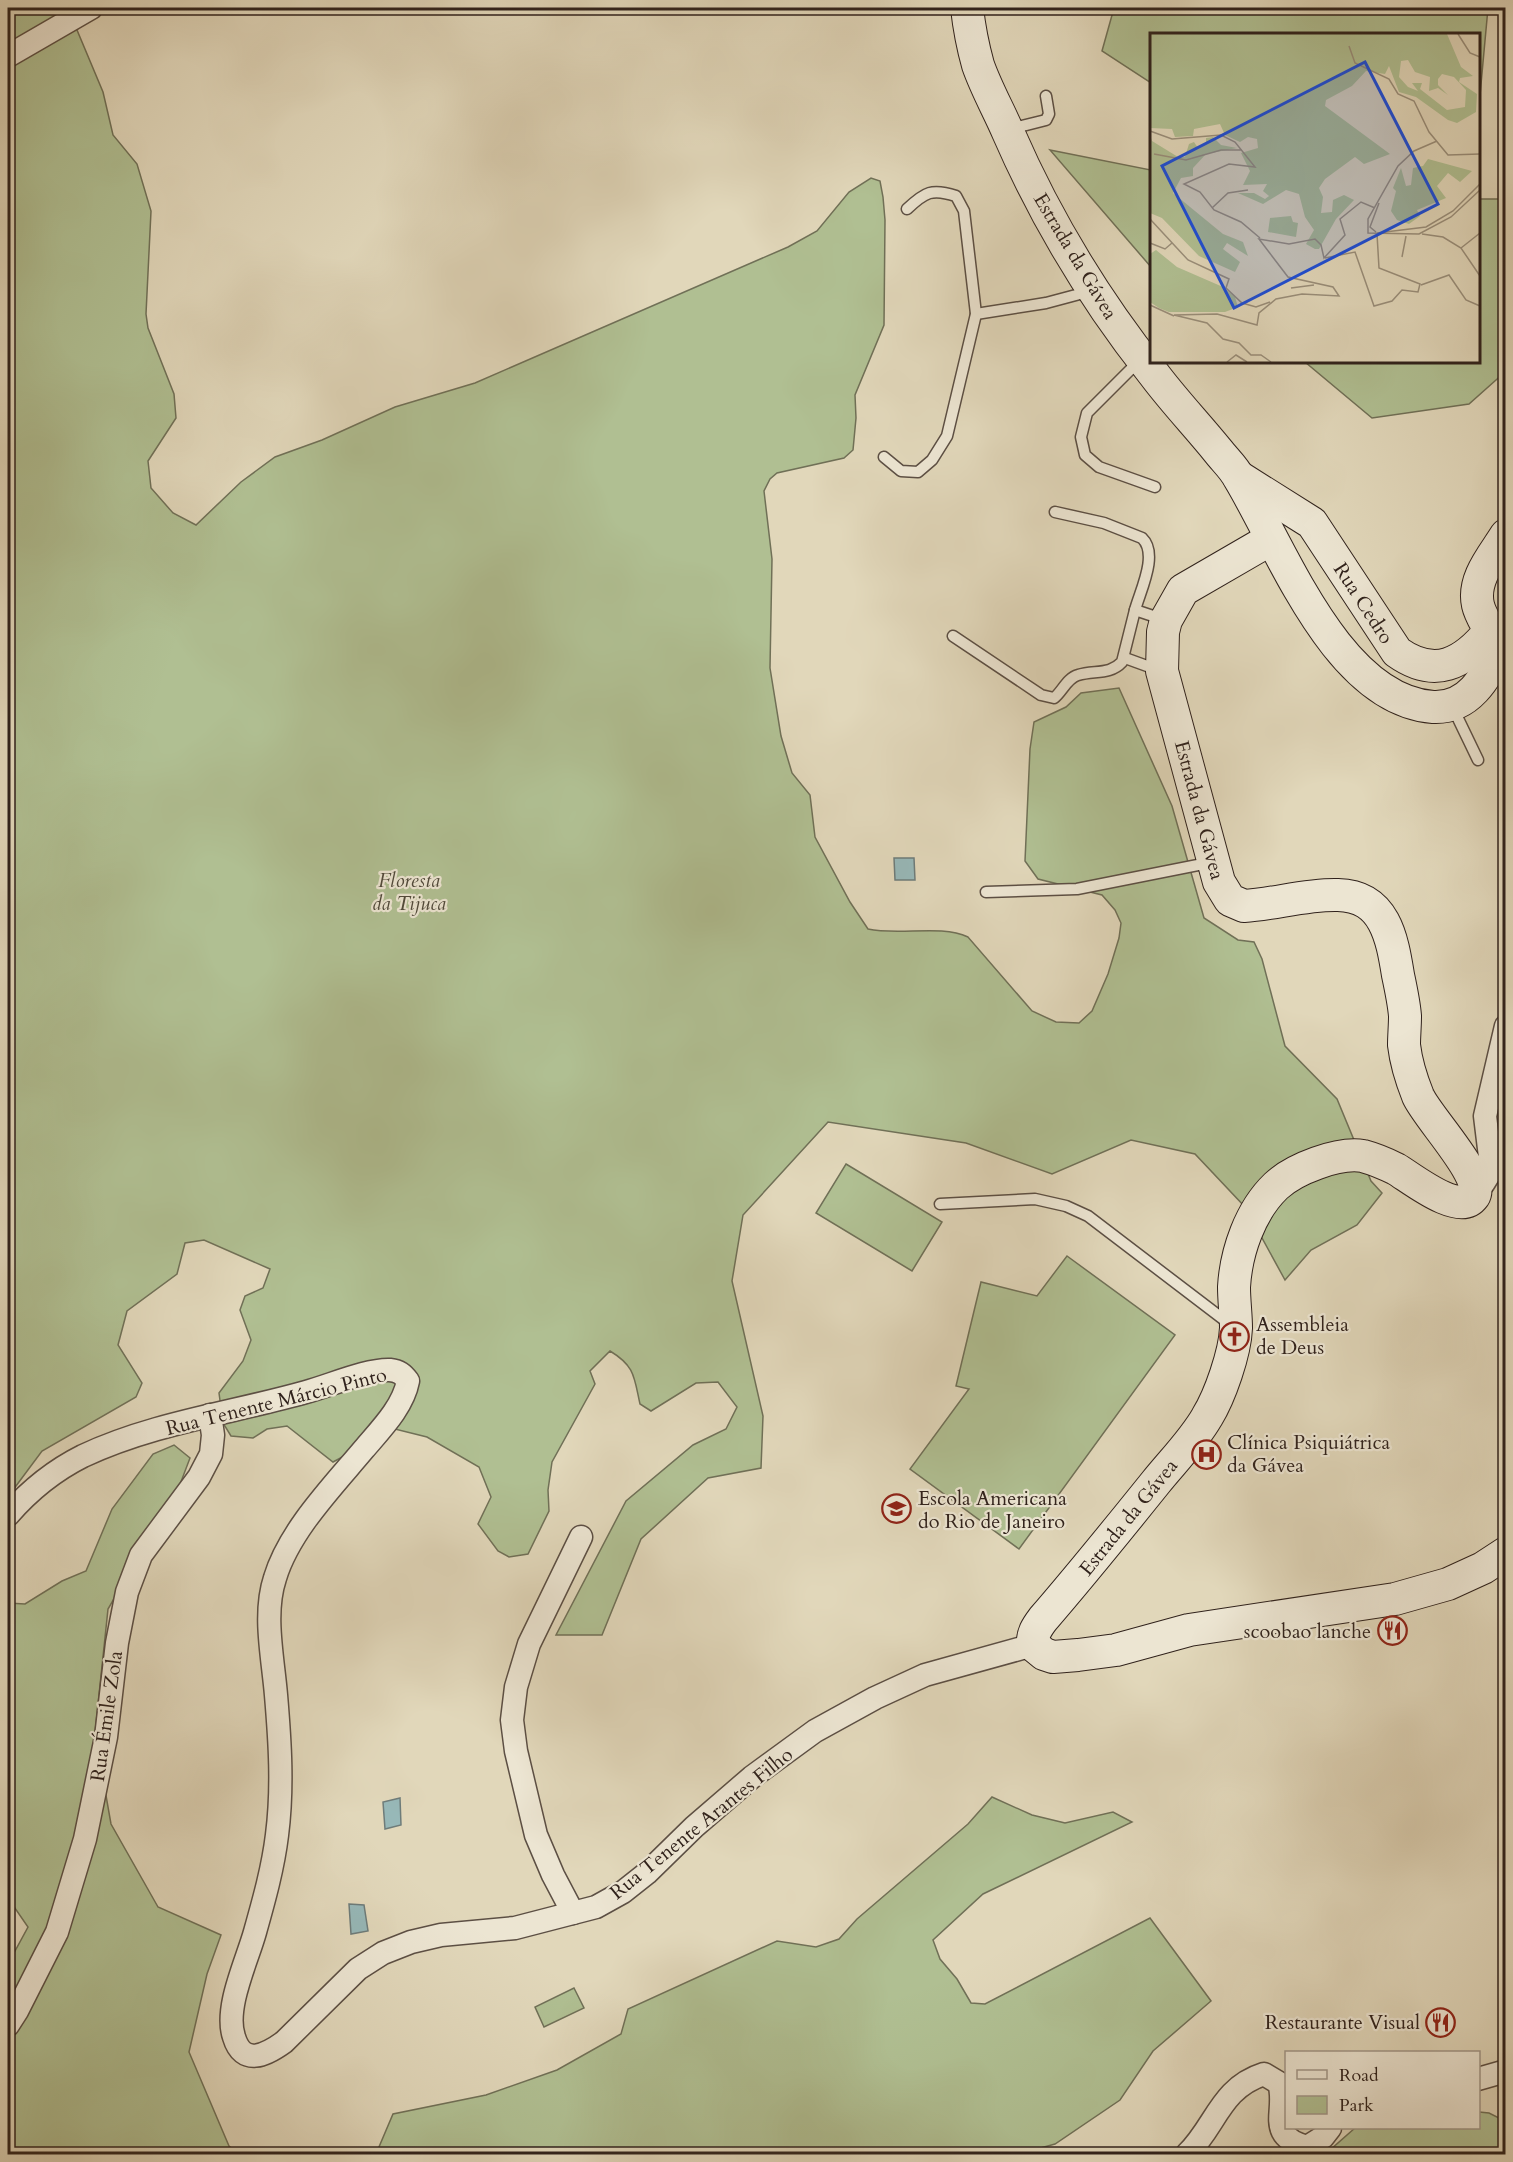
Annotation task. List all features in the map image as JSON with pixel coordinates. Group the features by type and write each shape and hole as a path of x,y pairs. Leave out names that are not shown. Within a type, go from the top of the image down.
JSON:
{"street":[{"path":"8,56 91,8"},
{"name":"Estrada da Gávea","path":"967,8 978,63 1023,168 1094,290 1141,358 1239,476 1271,539 1183,590 1166,620 1163,632 1162,671 1219,882 1230,900 1244,906 1340,895 1362,900 1376,910 1392,940 1405,1013 1404,1047 1419,1099 1470,1171 1477,1188 1470,1200 1460,1202 1448,1200 1394,1168 1360,1156 1335,1157 1312,1164 1276,1185 1257,1210 1236,1265 1234,1290 1236,1329 1232,1357 1207,1417 1110,1541 1043,1618 1036,1629 1032,1645"},
{"name":"Estrada da Gávea","path":"1239,476 1312,523"},
{"name":"Rua Cedro","path":"1312,523 1397,652 1412,663 1426,666 1457,662 1500,635"},
{"path":"1271,539 1330,636 1356,669 1390,692 1412,702 1432,707 1452,706 1466,699 1483,681 1500,635 1478,606 1477,589 1482,573 1506,535"},
{"path":"1477,1188 1488,1176 1491,1165 1485,1116 1506,1026"},
{"name":"Rua Tenente Márcio Pinto","path":"8,1515 21,1500 46,1479 82,1457 120,1442 210,1415 274,1401 371,1373 389,1370 402,1373 408,1381 406,1393 382,1428 317,1506 287,1547 274,1579 270,1612 280,1742 281,1785 278,1826 269,1879 236,1994 231,2025 234,2039 240,2050 250,2055"},
{"name":"Rua Émile Zola","path":"8,2025 57,1932 85,1839 106,1737 117,1643 127,1592 141,1555 199,1477 211,1454 213,1435 210,1415"},
{"path":"573,1913 536,1835 516,1751 512,1720 516,1687 529,1644 581,1537"},
{"path":"1032,1645 1044,1654 1053,1657 1078,1655 1116,1650 1189,1630 1395,1599 1448,1584 1483,1568 1506,1553"},
{"name":"Rua Tenente Arantes Filho","path":"250,2055 260,2056 284,2042 358,1969 383,1953 411,1942 441,1935 515,1928 596,1907 623,1892 647,1873 693,1827 752,1777 816,1731 875,1698 926,1675 1032,1645"},
{"path":"1480,2079 1506,2071"},
{"path":"1186,2154 1227,2097 1249,2079 1264,2074 1280,2083 1282,2092 1279,2121 1283,2132 1290,2139 1307,2147 1323,2137 1329,2129"}],"lane":[{"path":"1007,130 1046,120 1049,114 1047,96"},
{"path":"884,457 901,471 918,472 932,460 947,436 976,314 964,212 956,196 941,191 923,194 907,209"},
{"path":"976,314 1046,303 1094,290"},
{"path":"1141,358 1087,413 1082,437 1085,456 1099,467 1155,487"},
{"path":"953,636 1041,695 1049,698 1054,698 1060,693 1072,677 1106,672 1118,667 1125,658 1135,610 1150,557 1145,542 1142,538 1104,523 1055,512"},
{"path":"1135,610 1166,620"},
{"path":"1125,658 1162,671"},
{"path":"1452,706 1478,760"},
{"path":"986,892 1077,889 1213,862"},
{"path":"940,1204 1035,1199 1066,1206 1088,1216 1236,1329"}],"green space":[{"name":"Floresta da Tijuca","path":"8,8 91,8 77,30 103,92 113,135 137,164 151,211 146,314 148,328 174,394 176,418 148,461 151,488 173,513 196,525 241,482 275,457 322,440 395,407 475,383 788,247 817,231 849,192 871,178 880,181 885,220 884,325 855,395 856,418 853,450 844,458 777,473 770,479 764,491 772,559 770,668 781,736 792,773 810,795 815,837 850,902 868,929 945,931 968,937 1032,1011 1056,1022 1079,1023 1092,1011 1108,974 1121,923 1115,910 1102,895 1038,879 1025,861 1030,749 1034,722 1066,707 1081,693 1119,688 1172,806 1204,918 1238,940 1254,942 1262,959 1285,1046 1337,1099 1371,1181 1382,1193 1357,1225 1311,1250 1285,1280 1245,1207 1195,1154 1131,1140 1052,1174 966,1143 828,1122 743,1215 732,1281 763,1416 761,1468 708,1478 641,1539 602,1635 556,1635 626,1501 693,1445 726,1429 737,1407 718,1382 696,1383 651,1411 640,1404 629,1367 610,1351 590,1371 595,1384 552,1462 548,1490 549,1511 528,1554 509,1557 498,1551 478,1524 491,1497 479,1467 427,1437 395,1429 333,1462 287,1426 267,1429 253,1438 231,1436 223,1423 219,1393 243,1361 251,1340 240,1310 245,1296 263,1288 270,1269 204,1240 185,1243 177,1274 127,1311 118,1345 142,1383 136,1397 42,1451 13,1490 8,1491"},
{"path":"1114,8 1488,8 1480,95 1480,33 1150,33 1150,82 1102,51"},
{"path":"1050,150 1150,170 1150,266"},
{"path":"1480,199 1505,199 1505,372 1469,404 1372,418 1306,363 1480,363"},
{"path":"846,1164 942,1222 912,1271 816,1213"},
{"path":"1067,1256 1175,1335 1019,1549 910,1469 969,1389 956,1386 981,1282 1037,1296"},
{"path":"174,1445 190,1458 179,1487 108,1609 95,1733 111,1824 158,1907 221,1935 207,1974 189,2052 229,2146 239,2154 8,2154 8,1964 28,1927 8,1898 10,1698 8,1697 8,1603 25,1604 62,1581 86,1571 112,1509 153,1454"},
{"path":"992,1797 1032,1815 1065,1823 1113,1812 1132,1822 983,1894 933,1940 940,1959 957,1979 971,2003 985,2004 1150,1918 1211,2001 1153,2051 1120,2100 1055,2144 1019,2154 376,2154 393,2114 486,2095 557,2070 621,2034 628,2009 777,1941 816,1947 839,1939 857,1919 968,1824"},
{"path":"574,1988 584,2008 544,2027 535,2007"},
{"path":"1480,2112 1489,2113 1505,2121 1505,2154 1319,2154 1331,2149 1354,2129 1480,2129"}],"water":[{"path":"894,858 914,858 915,880 895,880"},
{"path":"400,1798 401,1825 385,1829 383,1802"},
{"path":"349,1904 364,1905 368,1931 351,1934"}],"place":[{"name":"Assembleia de Deus","path":"1235,1336"},
{"name":"Clínica Psiquiátrica da Gávea","path":"1206,1454"},
{"name":"Escola Americana do Rio de Janeiro","path":"897,1509"},
{"name":"scoobao lanche","path":"1392,1631"},
{"name":"Restaurante Visual","path":"1441,2022"}]}
